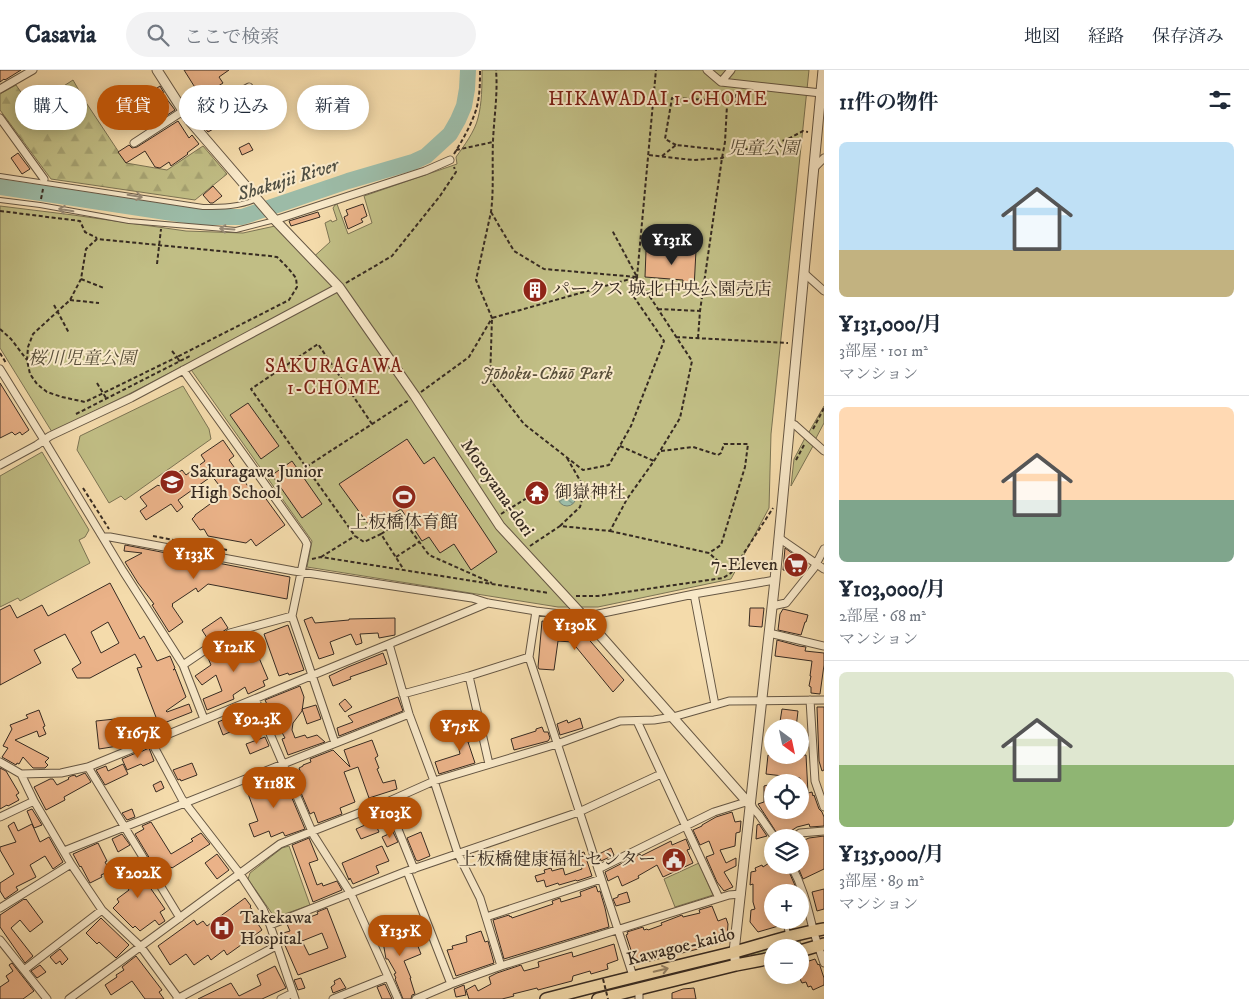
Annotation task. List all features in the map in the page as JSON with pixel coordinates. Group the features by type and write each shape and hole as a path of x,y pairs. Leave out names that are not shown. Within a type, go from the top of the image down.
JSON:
{"highway":[{"name":"Kawagoe-kaido","path":"546,999 734,952 789,936 819,930"},
{"name":"Kawagoe-kaido","path":"598,999 639,994 736,964 764,959"}],"street":[{"path":"0,89 33,70"},
{"name":"Moroyama-dori","path":"157,70 179,104"},
{"path":"707,70 721,82 821,93"},
{"path":"721,82 731,70"},
{"path":"736,964 734,952 741,894 748,804 775,580 823,70"},
{"path":"134,143 179,113"},
{"path":"0,118 44,182"},
{"name":"Moroyama-dori","path":"198,130 275,220 339,287 415,396 500,526 584,617 748,804"},
{"path":"814,168 824,158"},
{"path":"275,220 426,171 450,160"},
{"path":"804,273 824,291"},
{"path":"0,465 59,432 130,398 339,287"},
{"path":"0,369 123,571 183,664 204,720"},
{"path":"183,370 306,540 307,544 292,616 335,743"},
{"path":"790,423 795,425 824,451"},
{"path":"103,537 301,572 472,598 488,603 536,611 584,617 694,594 775,580"},
{"path":"779,538 824,569"},
{"path":"772,606 786,602 816,564 824,549"},
{"path":"694,594 715,705"},
{"path":"0,762 21,774 61,773 88,767 488,603"},
{"path":"536,611 529,657 633,976"},
{"path":"183,664 230,633 292,616"},
{"path":"769,633 824,646"},
{"path":"389,644 408,714 434,781 458,854 480,898 501,966"},
{"path":"403,694 529,657"},
{"path":"469,676 490,764"},
{"path":"255,699 312,831 351,894 398,999"},
{"path":"810,700 815,781 824,807"},
{"path":"69,999 280,844 387,802 434,781 557,744 620,721 672,717 729,701 824,700"},
{"path":"64,851 408,714"},
{"path":"637,721 719,898"},
{"path":"150,741 184,803 240,874 263,909 278,945 294,996 280,999"},
{"path":"88,767 180,918"},
{"path":"21,774 34,801 71,864 102,910 140,947 178,999 278,945"},
{"path":"270,925 411,870 579,812 661,774"},
{"path":"0,818 34,801"},
{"path":"387,802 451,984"},
{"path":"598,869 714,812 748,804"},
{"path":"748,804 769,829"},
{"path":"809,832 824,831"},
{"path":"0,908 71,864"},
{"path":"796,874 819,930 824,963"},
{"path":"486,917 601,879"},
{"path":"416,999 501,966 729,894 741,894"},
{"path":"24,970 102,910"},
{"path":"0,940 47,999"},
{"path":"333,999 388,977"}],"lane":[{"path":"0,176 203,207 224,208 246,204 257,199"},
{"path":"0,200 40,204 130,221 236,230 275,220"},
{"path":"787,929 789,936"}],"path":[{"path":"339,287 392,256 440,196 456,172 450,160 466,134 476,111 480,90 480,70"},
{"path":"496,70 491,212 476,280 492,318 490,380 524,424 583,470 609,465 631,426 664,341 634,297 656,70"},
{"path":"698,338 700,311 725,142 728,105 735,101 739,84"},
{"path":"723,150 676,145 665,138 672,98 735,101"},
{"path":"649,155 693,160 722,158 734,152 786,140 803,131 812,133"},
{"path":"456,150 493,142"},
{"path":"662,156 676,145"},
{"path":"40,204 44,182"},
{"path":"0,212 80,221 86,232 97,238 277,257 296,278 297,286 289,300 85,402 62,397 47,392 37,384 30,374 27,360 28,347 33,334 70,300 81,279 86,249 97,238"},
{"path":"491,212 514,251 544,269 637,278"},
{"path":"157,264 161,225"},
{"path":"610,531 627,499 654,461 680,418 692,361 637,278 612,230"},
{"path":"306,467 415,396 469,357 492,318 637,278"},
{"path":"81,279 104,288"},
{"path":"70,300 99,303"},
{"path":"54,305 69,333"},
{"path":"658,309 700,311"},
{"path":"0,329 11,339 27,360"},
{"path":"676,337 791,343"},
{"path":"372,424 318,344 251,389 354,536 364,542 403,520 429,555 495,584"},
{"path":"172,351 180,362"},
{"path":"0,353 10,370"},
{"path":"72,416 196,354"},
{"path":"97,383 106,399"},
{"path":"660,451 693,448 718,456 724,444 748,444 745,467 721,546 709,553"},
{"path":"620,446 654,461"},
{"path":"522,551 560,526 580,507 585,489 566,456"},
{"path":"80,482 109,529"},
{"path":"495,518 527,498"},
{"path":"321,557 563,595 598,596 723,578 731,573 774,506"},
{"path":"560,526 610,531 709,553 731,573"},
{"path":"381,534 404,570"},
{"path":"146,535 228,550"},
{"path":"302,562 321,557 354,536"},
{"path":"396,557 419,542"},
{"path":"603,979 608,999"}],"green space":[{"name":"Jōhoku-Chūō Park","path":"482,70 809,70 771,434 769,508 731,579 598,607 558,607 307,567 312,541 187,364 52,432 0,348 0,206 186,231 243,233 275,226 309,261 330,242 325,223 337,220 333,208 335,205 337,204 348,234 372,223 364,196 457,164 456,157 477,123 481,100"},
{"path":"73,80 76,85 65,85"},
{"path":"15,86 15,130 87,130 87,104 97,119 97,130 104,130 126,163 167,170 203,146 227,174 195,200 51,179 0,110 0,94"},
{"path":"183,386 209,429 211,439 125,500 121,496 109,503 77,450 80,436"},
{"path":"824,406 824,423 815,440 809,432"},
{"path":"805,438 813,446 791,486 794,459"},
{"path":"42,452 89,530 85,537 79,540 90,563 20,601 18,598 0,607 0,476"},
{"path":"289,846 310,905 279,916 273,915 248,879 250,873 282,848"},
{"path":"699,863 713,895 675,907 664,879"},
{"path":"764,949 764,954 751,955 751,953"}],"water":[{"path":"567,488 575,493 576,497 571,505 567,506 559,501 558,497 563,489"}],"building":[{"path":"0,70 21,70 0,82"},
{"path":"184,70 229,70 219,77 223,83 220,85 193,85"},
{"path":"169,102 175,110 169,114"},
{"path":"178,121 179,130 184,130 189,138 192,135 199,144 171,166 169,162 160,168 155,167 145,151 126,163 118,152 129,145 132,148 137,147 164,130 169,130 169,127"},
{"path":"249,143 253,150 242,155 239,148"},
{"path":"18,153 30,169 22,174 11,158"},
{"path":"213,186 222,196 213,203 210,203 203,195"},
{"path":"363,204 367,216 361,219 363,222 348,229 344,217 348,215 346,210"},
{"path":"318,212 320,217 291,226 289,221"},
{"path":"696,250 694,289 682,289 683,280 645,277 646,251"},
{"name":"パークス 城北中央公園売店","path":"530,284 541,285 541,297 529,296"},
{"path":"0,383 29,430 22,435 20,432 15,435 12,432 0,438"},
{"path":"248,403 279,446 261,459 230,415"},
{"name":"上板橋体育館","path":"407,439 424,464 434,457 497,552 471,570 454,544 440,553 429,537 422,541 401,509 371,528 339,484"},
{"path":"223,440 234,456 229,460 255,496 261,492 285,525 256,546 251,539 246,543 208,536 204,529 200,530 192,519 225,493 212,476 178,500 183,507 177,512 171,504 146,520 140,511 147,506 140,497 182,470 186,475 205,461 201,455"},
{"path":"292,461 322,504 302,518 272,475"},
{"path":"125,545 290,577 287,599 208,584 198,592 196,588 172,604 183,622 169,632 152,605 154,604 125,562 142,553 124,551"},
{"path":"785,548 808,565 804,572 783,570"},
{"path":"110,583 140,639 144,636 157,661 170,656 175,668 173,670 175,669 186,697 166,711 189,704 192,712 159,725 137,668 142,667 135,654 90,678 77,678 72,669 81,663 65,634 34,650 41,663 0,685 0,610 10,605 17,618 42,605 48,616","holes":["108,622 119,643 101,653 91,632"]},
{"path":"750,608 764,608 762,627 749,626"},
{"path":"783,609 808,615 801,635 778,630 780,614"},
{"path":"221,617 228,628 209,641 202,630"},
{"path":"312,617 315,623 349,619 395,618 395,635 379,638 378,633 360,634 362,643 356,645 351,634 330,642 334,654 319,659 304,620"},
{"path":"542,621 578,627 624,680 613,692 572,642 558,641 554,670 539,669"},
{"path":"288,625 304,670 279,676 264,634"},
{"path":"251,639 268,679 263,681 265,686 248,694 245,687 233,695 234,699 207,710 203,699 222,691 216,675 202,685 195,676 211,665 208,658"},
{"path":"777,640 806,647 805,651 824,653 820,694 811,693 811,687 809,686 812,661 775,656"},
{"path":"383,653 387,664 350,677 351,679 333,686 329,676"},
{"path":"300,686 304,697 302,711 293,723 292,730 295,738 305,735 307,738 317,735 325,742 288,755 282,739 285,738 265,700"},
{"path":"398,697 403,711 339,736 337,728 353,722 348,716"},
{"path":"345,699 352,707 345,712 339,704"},
{"path":"316,705 321,719 307,724 302,709"},
{"path":"253,707 258,720 252,723 252,726 245,728 244,726 223,735 218,722"},
{"path":"817,707 824,707 824,770 822,771 819,761"},
{"path":"782,709 798,711 797,719 780,719"},
{"path":"39,710 46,734 39,737 37,731 15,740 49,758 45,762 48,765 45,768 33,768 23,757 19,764 17,763 16,765 2,757 8,748 3,746 12,729 10,725 28,718 26,715"},
{"path":"580,718 583,728 560,735 557,724 567,720 568,723"},
{"path":"115,719 118,746 99,749 96,721"},
{"path":"475,726 478,740 468,742 475,763 439,774 435,762 460,754 455,730"},
{"path":"542,727 544,732 548,732 550,738 548,741 514,750 511,739 536,731 536,729"},
{"path":"265,737 269,746 250,754 246,744"},
{"path":"372,740 378,756 375,758 379,768 377,769 383,783 395,780 397,789 369,798 358,767 344,772 355,802 340,808 342,814 318,823 314,812 310,814 296,781 303,779 299,768 311,762 310,759 333,750 350,767 344,750"},
{"path":"149,748 154,761 127,770 122,759"},
{"path":"192,763 197,775 181,781 180,779 178,780 173,770"},
{"path":"123,764 128,774 105,785 96,770 106,766 108,771"},
{"path":"767,764 806,764 807,774 766,774"},
{"path":"0,768 6,771 19,793 16,795 19,800 0,809"},
{"path":"281,772 305,829 285,836 283,832 271,837 269,831 254,837 249,824 258,821 247,791 263,785 262,781"},
{"path":"85,773 91,782 64,797 65,800 46,810 34,787 50,779 53,779 57,785 71,776 75,775 76,777"},
{"path":"161,781 164,788 156,792 153,785"},
{"path":"812,792 824,817 824,826 810,827 809,824 794,829 774,829 768,819 809,819 809,793"},
{"path":"764,802 764,813 758,804"},
{"path":"32,809 42,825 34,828 27,811"},
{"path":"132,809 135,817 127,820 122,813"},
{"path":"732,812 735,822 741,821 740,832 736,833 735,846 720,850 726,863 736,858 736,866 724,872 733,887 724,891 717,882 706,857 714,854 709,841 700,845 693,830 716,817"},
{"path":"374,821 379,832 361,839 356,829"},
{"path":"14,822 18,831 32,824 40,842 49,837 63,862 53,869 45,856 30,865 36,877 16,887 18,890 5,899 0,891 0,883 14,874 0,847 16,842 8,826"},
{"path":"151,822 171,854 193,841 191,839 201,833 210,844 159,874 135,834 144,829 142,826"},
{"path":"759,824 764,832 764,837 756,839 757,825"},
{"path":"393,832 398,842 387,847 382,837"},
{"path":"421,832 430,856 418,861 407,838"},
{"path":"122,834 130,845 118,852 112,839"},
{"path":"824,836 824,869 803,879 801,874 809,874 809,838"},
{"path":"309,838 318,860 309,863 317,885 322,883 323,886 337,881 342,890 313,902 292,845"},
{"path":"686,839 690,849 687,850 693,863 663,877 657,865 638,876 639,878 622,886 618,876 608,881 605,872 671,841 672,845"},
{"path":"98,843 110,871 90,883 73,854"},
{"path":"382,846 389,861 376,866 379,873 353,884 350,878 349,880 342,863"},
{"path":"611,848 614,855 601,861 599,854"},
{"path":"584,852 592,876 546,887 544,880 537,882 535,876 545,873 544,870 551,868 552,871 563,868 565,875 582,869 577,854"},
{"path":"217,854 229,870 217,879 205,863"},
{"path":"138,860 147,873 142,876 165,909 160,912 165,921 159,925 155,920 140,931 135,926 133,928 113,908 119,902 117,899 129,890 118,872"},
{"path":"762,865 764,874 790,874 794,884 764,884 764,929 768,929 758,932 750,922 751,910 755,909 753,884 750,885 751,872 756,871 755,868"},
{"path":"596,886 598,892 600,891 609,927 504,959 493,920 509,915 512,918 553,904 552,901 560,898 561,902 581,896 580,892"},
{"path":"824,889 824,909 817,911 812,892"},
{"path":"627,892 630,902 616,906 613,899"},
{"path":"245,898 259,919 256,921 262,930 227,955 224,950 211,960 208,955 194,965 186,954 170,965 158,946 194,920 197,925 203,921 207,926"},
{"path":"26,899 43,922 30,932 20,920 11,928 33,956 25,963 0,927 0,915"},
{"path":"712,906 718,921 726,918 728,924 727,938 721,939 722,943 638,964 635,962 626,935 628,934 627,932 643,927 644,930 648,930 682,915 683,917 700,913 699,910"},
{"path":"327,908 346,957 298,975 280,934 290,931 287,924 318,914 317,912","holes":["322,933 328,948 309,955 302,941"]},
{"path":"101,918 129,945 116,958 86,933"},
{"path":"386,925 392,939 412,931 421,954 404,961 415,994 412,995 411,999 403,999 395,979 394,974 396,973 388,959 386,959 383,942 379,944 374,930"},
{"path":"481,931 485,942 488,941 494,963 456,976 447,950 453,949 452,946 467,942 466,936"},
{"path":"614,944 618,960 607,964 608,969 591,974 590,971 573,976 572,981 513,994 514,996 502,999 469,999 466,990 475,985 478,991 491,984 489,977 497,973 521,965 524,971 539,967 538,962 572,952 573,957"},
{"path":"60,949 68,959 62,965 60,961 56,964 50,957"},
{"path":"136,956 162,990 159,992 164,999 145,999 132,981 111,995 105,985 117,977 116,975 124,970 122,967"},
{"path":"815,959 820,966 824,978 824,985 813,990 807,984 809,984 809,961"},
{"path":"12,963 34,991 23,999 0,999 0,987 9,981 6,976 13,971 9,965"},
{"path":"40,965 46,972 37,978 31,971"},
{"path":"275,966 286,988 262,999 198,999 231,983 239,996 261,985 257,975"},
{"path":"301,978 305,988 298,990 294,980"},
{"path":"340,978 346,988 333,993 331,987 335,984 334,981"},
{"path":"385,984 392,999 382,999 377,987"},
{"path":"464,985 466,995 456,997 454,989"},
{"path":"694,988 696,999 672,999 672,993"}],"waterway":[{"name":"Shakujii River","path":"0,187 199,217 242,217 348,181 413,162 426,156 450,134 458,120 464,106 468,70"}],"place":[{"name":"パークス 城北中央公園売店","path":"535,290"},
{"name":"Sakuragawa Junior High School","path":"172,482"},
{"name":"御嶽神社","path":"537,493"},
{"name":"上板橋体育館","path":"404,497"},
{"name":"7-Eleven","path":"796,565"},
{"name":"上板橋健康福祉センター","path":"674,860"},
{"name":"Takekawa Hospital","path":"222,928"}],"district":[{"name":"HIKAWADAI 1-CHOME","path":"658,99"},
{"name":"SAKURAGAWA 1-CHOME","path":"334,377"}],"park label":[{"name":"児童公園","path":"763,149"},
{"name":"桜川児童公園","path":"82,359"}]}
